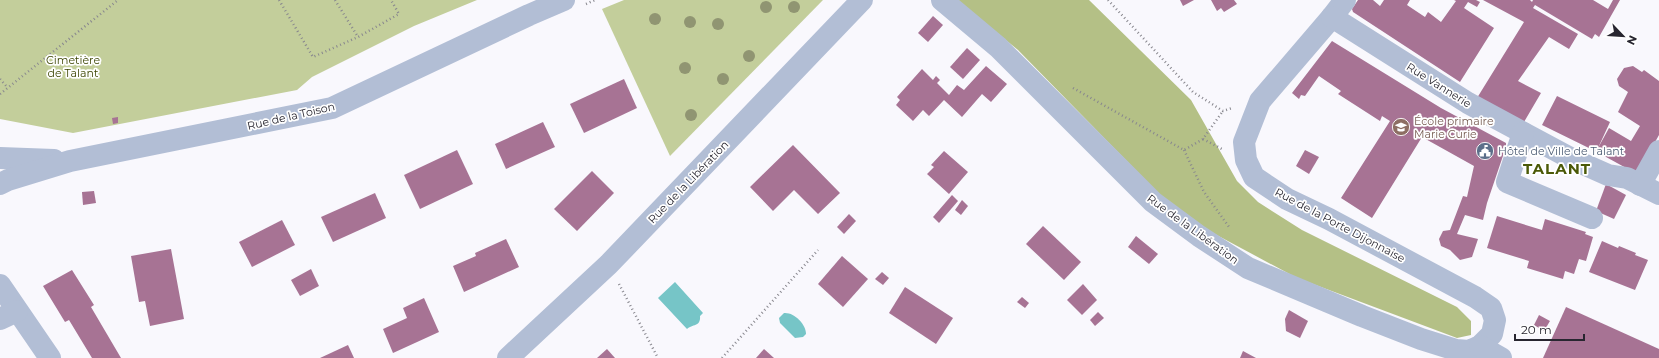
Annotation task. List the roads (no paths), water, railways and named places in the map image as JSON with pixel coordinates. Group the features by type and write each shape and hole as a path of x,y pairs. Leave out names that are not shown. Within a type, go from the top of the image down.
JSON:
{"street":[{"name":"Rue de la Toison","path":"0,184 8,180 70,162 332,108 564,0"},
{"name":"Rue de la Libération","path":"508,358 609,264 862,0"},
{"name":"Rue de la Libération","path":"942,0 998,47 1153,202 1199,236 1248,268 1421,339 1456,350 1469,351 1480,346"},
{"name":"Rue de la Porte Dijonnaise","path":"1338,9 1260,101 1244,142 1246,160 1254,177 1287,199 1357,234 1475,297 1491,308 1495,320 1492,334 1480,346"},
{"name":"Rue Vannerie","path":"1338,9 1468,103 1572,159 1608,175 1627,178 1650,190"},
{"path":"1523,133 1507,182 1592,218"},
{"path":"1650,190 1659,151"},
{"name":"Rue de la Toison","path":"0,158 70,162"},
{"path":"0,285 8,315 50,358"},
{"path":"1480,346 1501,358"}],"water":[{"path":"675,282 703,313 700,316 698,324 687,329 658,298"},
{"path":"784,313 792,314 799,319 804,326 806,334 803,337 795,338 780,323 779,318"}],"place":[{"name":"École primaire Marie Curie","path":"1401,127"},
{"name":"Hôtel de Ville de Talant","path":"1485,151"}],"district":[{"name":"TALANT","path":"1557,169"}],"park label":[{"name":"Cimetière de Talant","path":"73,66"}]}
